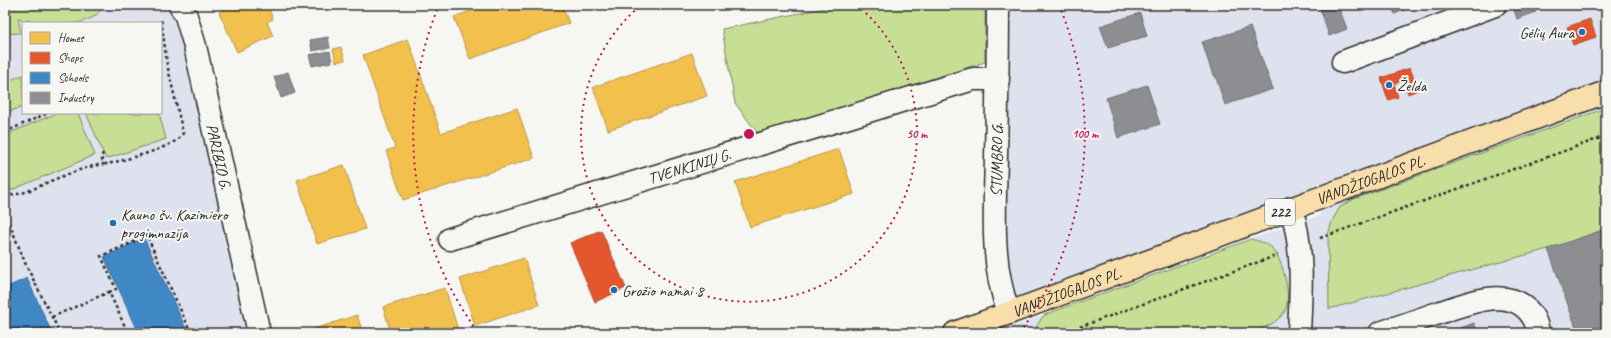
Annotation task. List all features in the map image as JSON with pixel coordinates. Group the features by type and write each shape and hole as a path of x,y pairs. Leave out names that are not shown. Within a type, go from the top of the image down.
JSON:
{"main road":[{"name":"VANDŽIOGALOS PL.","path":"955,333 1606,92"}],"street":[{"name":"STUMBRO G.","path":"998,5 995,212 996,258 1004,300 1009,312"},
{"path":"1343,62 1495,5"},
{"name":"PARIBIO G.","path":"171,10 186,16 195,46 259,333"},
{"name":"TVENKINIŲ G.","path":"450,239 973,79 998,79"},
{"path":"1291,208 1297,227 1300,247 1301,281 1299,333"},
{"path":"1380,333 1475,301 1499,298 1520,304 1528,310 1534,318 1539,333"}],"path":[{"path":"5,195 22,194 76,171 171,145 179,140 183,133 164,48 171,10"},
{"path":"5,57 8,44 8,34"},
{"path":"5,132 46,114"},
{"path":"1063,333 1300,247 1328,235 1606,136"},
{"path":"103,153 101,158 105,164"},
{"path":"5,212 26,265 60,333"},
{"path":"52,317 116,289 102,256 147,236 191,333"},
{"path":"110,292 128,333"}],"shaded area":[{"name":"Kauno šv. Kazimiero progimnazija","path":"5,5 168,5 180,38 247,333 5,333"},
{"path":"998,5 1606,5 1606,333 994,333 1320,215 1316,199 1009,313 1004,300"}],"green space":[{"path":"5,5 106,5 95,16 81,22 36,22 18,18 21,33 5,34"},
{"path":"839,5 985,5 985,62 759,135 735,103 722,29"},
{"path":"22,75 22,107 5,113 5,82"},
{"path":"1606,108 1606,229 1548,249 1329,309 1328,235 1332,221 1340,207 1354,199"},
{"path":"55,114 78,114 95,155 7,192 5,186 5,135"},
{"path":"86,114 159,114 166,139 106,159"},
{"path":"1251,239 1260,241 1273,249 1280,262 1286,281 1286,308 1280,318 1264,328 1251,333 1036,333 1037,325 1044,315"}],"building: Homes":[{"path":"235,5 267,5 273,19 267,22 273,36 237,52 219,12"},
{"path":"486,5 562,5 569,23 470,59 454,17"},
{"path":"408,39 441,133 517,108 534,158 403,200 386,151 395,148 363,55"},
{"path":"341,47 345,60 336,62 333,49"},
{"path":"692,53 707,96 608,130 593,87"},
{"path":"839,149 854,194 750,227 735,182"},
{"path":"344,165 365,229 317,244 297,180"},
{"path":"524,258 539,305 475,326 460,279"},
{"path":"445,288 459,333 391,333 383,307"},
{"path":"357,315 363,333 302,333"}],"building: Shops":[{"name":"Gėlių Aura","path":"1590,19 1596,37 1573,45 1567,27"},
{"name":"Želda","path":"1410,68 1418,90 1408,94 1404,80 1394,84 1398,97 1388,100 1381,78"},
{"path":"601,230 626,288 595,302 570,243"}],"building: Schools":[{"path":"144,238 188,333 139,333 104,257"},
{"path":"27,278 52,333 5,333 5,288"}],"building: Industry":[{"path":"1319,5 1338,5 1347,29 1329,36"},
{"path":"1391,5 1402,5 1404,10 1395,14"},
{"path":"1533,5 1536,12 1517,19 1514,10"},
{"path":"1140,13 1147,36 1108,48 1100,26"},
{"path":"1250,27 1273,89 1225,105 1215,75 1213,76 1202,42"},
{"path":"328,37 330,48 312,51 310,40"},
{"path":"330,51 332,62 312,66 309,55"},
{"path":"288,72 295,93 281,98 274,77"},
{"path":"1147,85 1160,124 1118,138 1106,98"},
{"path":"1606,229 1606,333 1578,333 1548,249"},
{"path":"1474,323 1478,333 1447,333"}],"place":[{"name":"Gėlių Aura","path":"1582,32"},
{"name":"Želda","path":"1389,85"},
{"name":"Kauno šv. Kazimiero progimnazija","path":"113,223"},
{"name":"Grožio namai 8","path":"614,290"}]}
